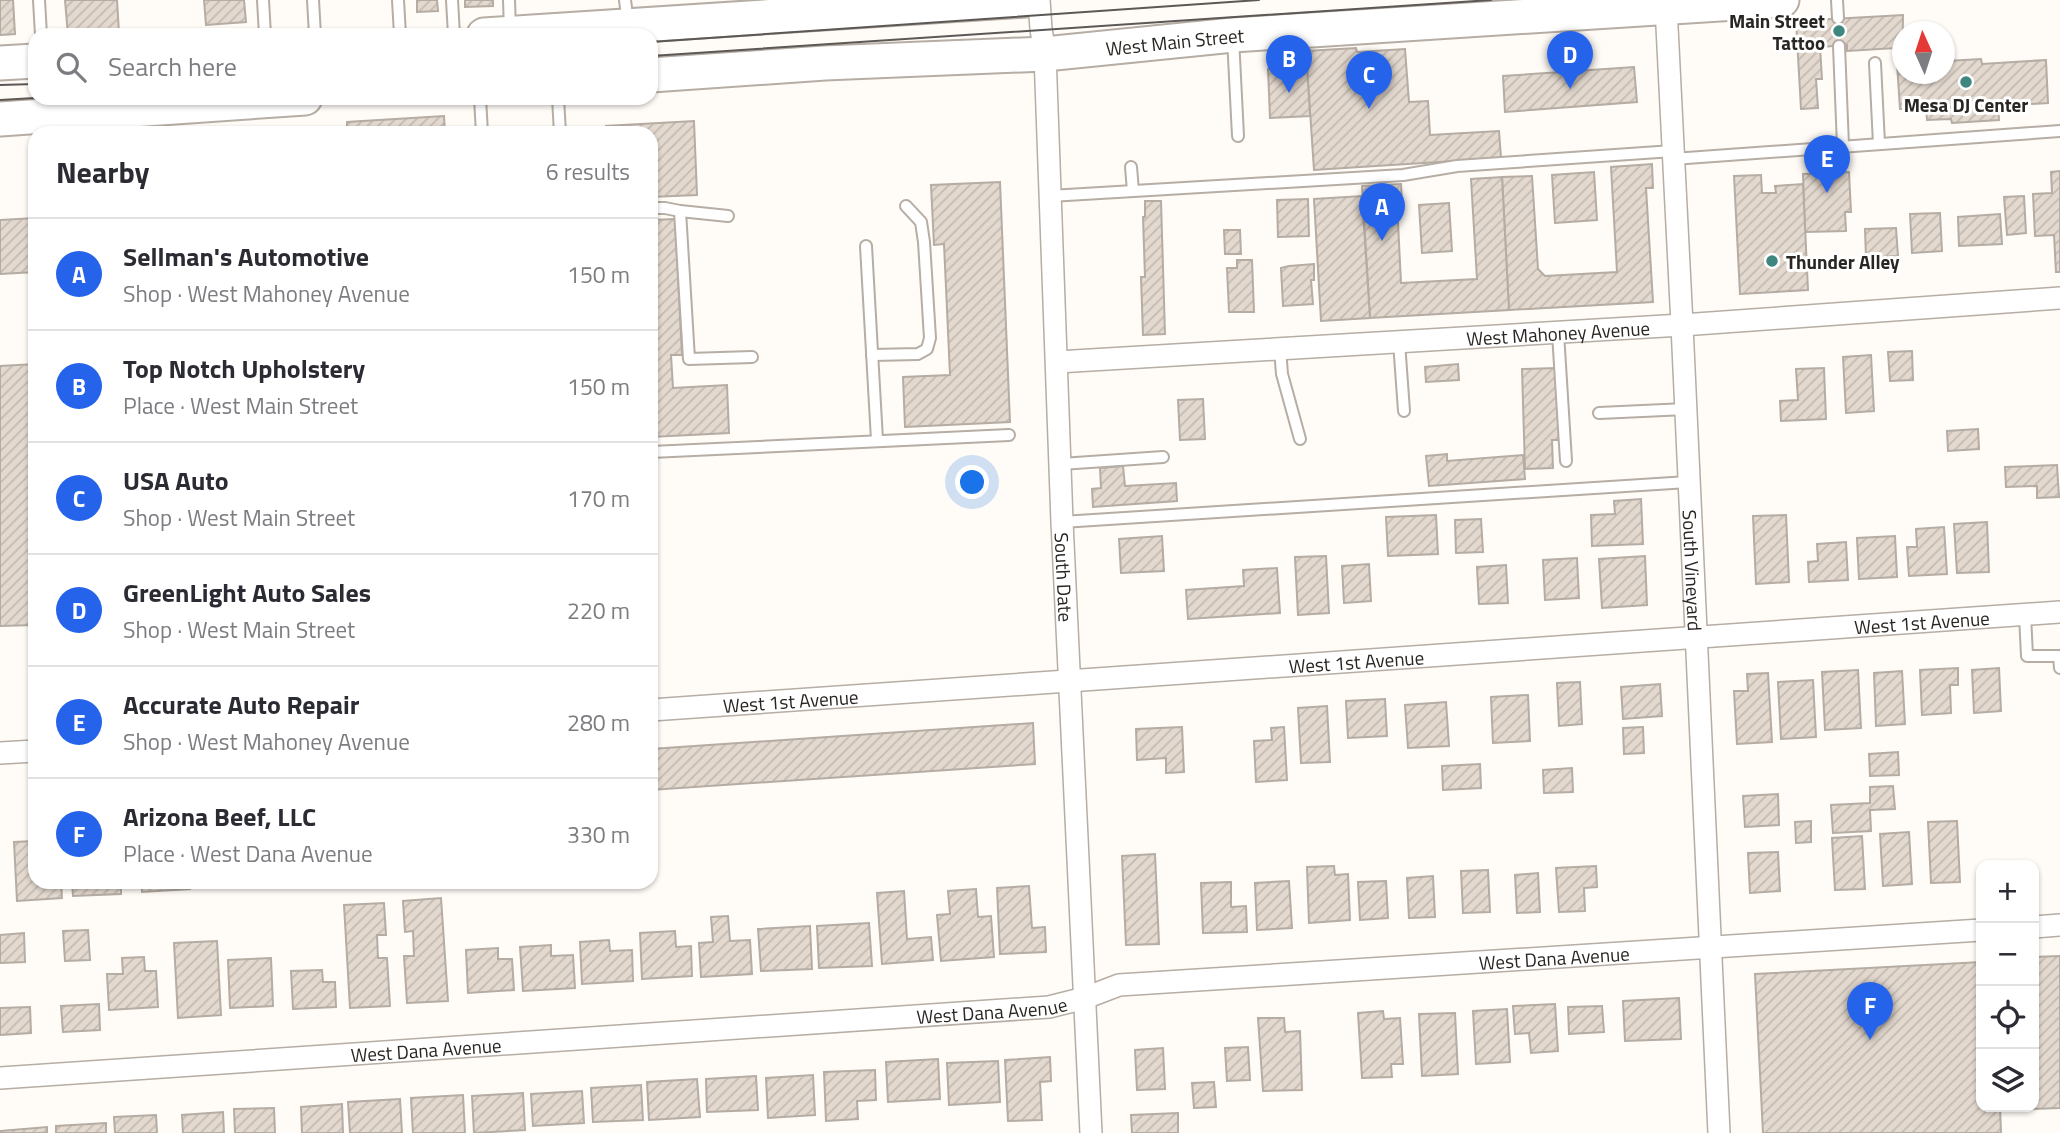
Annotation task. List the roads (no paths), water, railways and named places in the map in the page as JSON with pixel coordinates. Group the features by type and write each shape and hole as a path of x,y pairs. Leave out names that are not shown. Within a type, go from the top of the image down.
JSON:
{"main road":[{"name":"West Main Street","path":"534,28 626,13 1037,25 1233,35 1782,0"},
{"name":"West Main Street","path":"658,75 862,61 1037,25"},
{"path":"0,63 28,61"},
{"path":"0,118 198,105"}],"street":[{"name":"South Date","path":"1039,0 1037,25 1050,196 1062,522 1091,1133"},
{"name":"South Vineyard","path":"1666,7 1719,1133"},
{"name":"West Mahoney Avenue","path":"1057,362 1682,325 2060,298"},
{"name":"West 1st Avenue","path":"658,710 2060,612"},
{"path":"0,753 28,751"},
{"path":"2039,927 2060,925"},
{"name":"West Dana Avenue","path":"0,1078 1049,1007 1085,998 1119,985 1976,930"}],"lane":[{"path":"39,0 41,28"},
{"path":"263,0 265,28"},
{"path":"313,0 315,28"},
{"path":"398,0 400,28"},
{"path":"452,0 454,28"},
{"path":"499,28 509,0"},
{"path":"1837,0 1838,18"},
{"path":"1233,35 1238,136"},
{"path":"1839,46 1843,146"},
{"path":"1874,63 1879,144"},
{"path":"480,105 482,126"},
{"path":"558,105 560,126"},
{"path":"1050,196 1403,175 1457,166 1879,144 2060,131"},
{"path":"1131,167 1133,191"},
{"path":"872,355 918,354 927,349 930,338 921,222 906,206"},
{"path":"658,208 728,216"},
{"path":"680,211 689,359 752,357"},
{"path":"866,246 877,440"},
{"path":"1558,332 1566,461"},
{"path":"1399,342 1404,411"},
{"path":"1280,349 1282,374 1300,439"},
{"path":"1598,413 1686,409"},
{"path":"658,452 1009,435"},
{"path":"1061,464 1163,457"},
{"path":"1062,522 1688,482"},
{"path":"2025,615 2027,656 2059,656 2060,668"}],"tram line":[{"path":"658,42 1259,0"},
{"path":"658,56 1491,0"},
{"path":"0,85 28,84"},
{"path":"0,100 28,98"}],"place":[{"name":"Main Street Tattoo","path":"1839,31"},
{"name":"Mesa DJ Center","path":"1966,82"},
{"name":"GreenLight Auto Sales","path":"1570,89"},
{"name":"Top Notch Upholstery","path":"1289,93"},
{"name":"USA Auto","path":"1369,109"},
{"name":"Accurate Auto Repair","path":"1827,193"},
{"name":"Sellman's Automotive","path":"1382,241"},
{"name":"Thunder Alley","path":"1772,261"},
{"name":"Arizona Beef, LLC","path":"1870,1040"}]}
